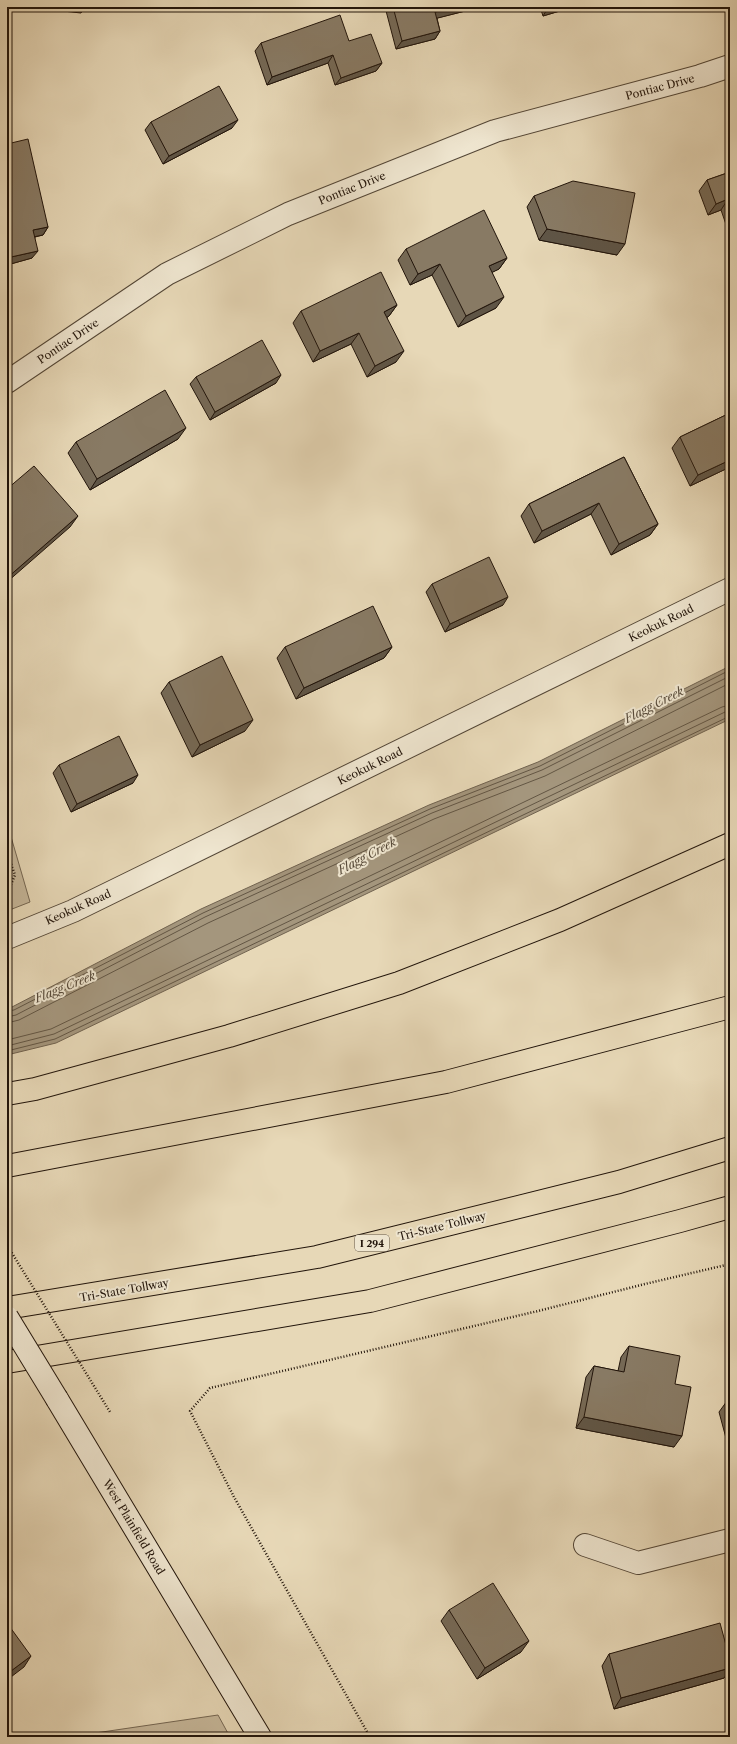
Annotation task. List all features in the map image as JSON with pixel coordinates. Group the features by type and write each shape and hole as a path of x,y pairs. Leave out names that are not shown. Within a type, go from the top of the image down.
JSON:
{"highway":[{"path":"7,1094 36,1089 229,1036 399,983 560,920 730,844"},
{"path":"7,1166 446,1082 730,1007"},
{"name":"Tri-State Tollway","path":"7,1308 317,1257 619,1182 730,1148"},
{"path":"7,1362 370,1301 680,1221 730,1206"}],"street":[{"name":"Pontiac Drive","path":"7,382 167,274 288,214 495,131 700,76 730,66"},
{"name":"Keokuk Road","path":"7,938 74,911 730,589"},
{"name":"West Plainfield Road","path":"7,1317 260,1737"},
{"path":"585,1545 638,1563 730,1540"}],"path":[{"path":"7,853 15,875 7,894"},
{"path":"7,1245 110,1412"},
{"path":"370,1737 234,1497 190,1411 210,1388 538,1312 645,1284 730,1264"}],"shaded area":[{"path":"7,823 30,902 7,911"},
{"path":"218,1715 230,1737 68,1737"}],"water":[{"name":"Flagg Creek","path":"730,666 730,719 56,1043 7,1055 7,1008 12,1007 201,909 429,805 538,762"}],"building":[{"path":"393,7 456,7 435,12 440,31 402,41"},
{"path":"340,15 349,41 371,34 382,63 341,78 333,55 272,77 261,43"},
{"path":"219,86 238,120 169,156 151,122"},
{"path":"28,139 48,227 33,230 38,251 11,257 7,240 7,144"},
{"path":"730,172 730,204 728,199 716,204 707,180"},
{"path":"573,181 635,193 625,244 547,229 534,196"},
{"path":"484,210 507,258 489,266 504,297 466,316 440,264 418,274 406,249"},
{"path":"381,272 397,305 384,312 404,351 375,366 359,333 320,351 301,311"},
{"path":"262,340 281,375 215,412 196,377"},
{"path":"165,390 186,428 97,479 76,442"},
{"path":"730,413 730,460 698,475 680,437"},
{"path":"624,457 658,524 619,544 599,503 542,531 529,504"},
{"path":"34,466 78,516 7,578 7,489"},
{"path":"489,557 508,597 450,624 432,584"},
{"path":"373,606 392,647 304,688 285,647"},
{"path":"222,656 253,720 200,745 169,682"},
{"path":"119,736 138,775 77,804 59,765"},
{"path":"629,1346 680,1356 675,1384 691,1387 682,1436 584,1417 594,1366 624,1372"},
{"path":"730,1400 730,1412 727,1401"},
{"path":"493,1583 529,1641 485,1668 449,1610"},
{"path":"7,1623 31,1656 7,1674"},
{"path":"720,1623 730,1660 730,1668 621,1698 609,1654"}]}
